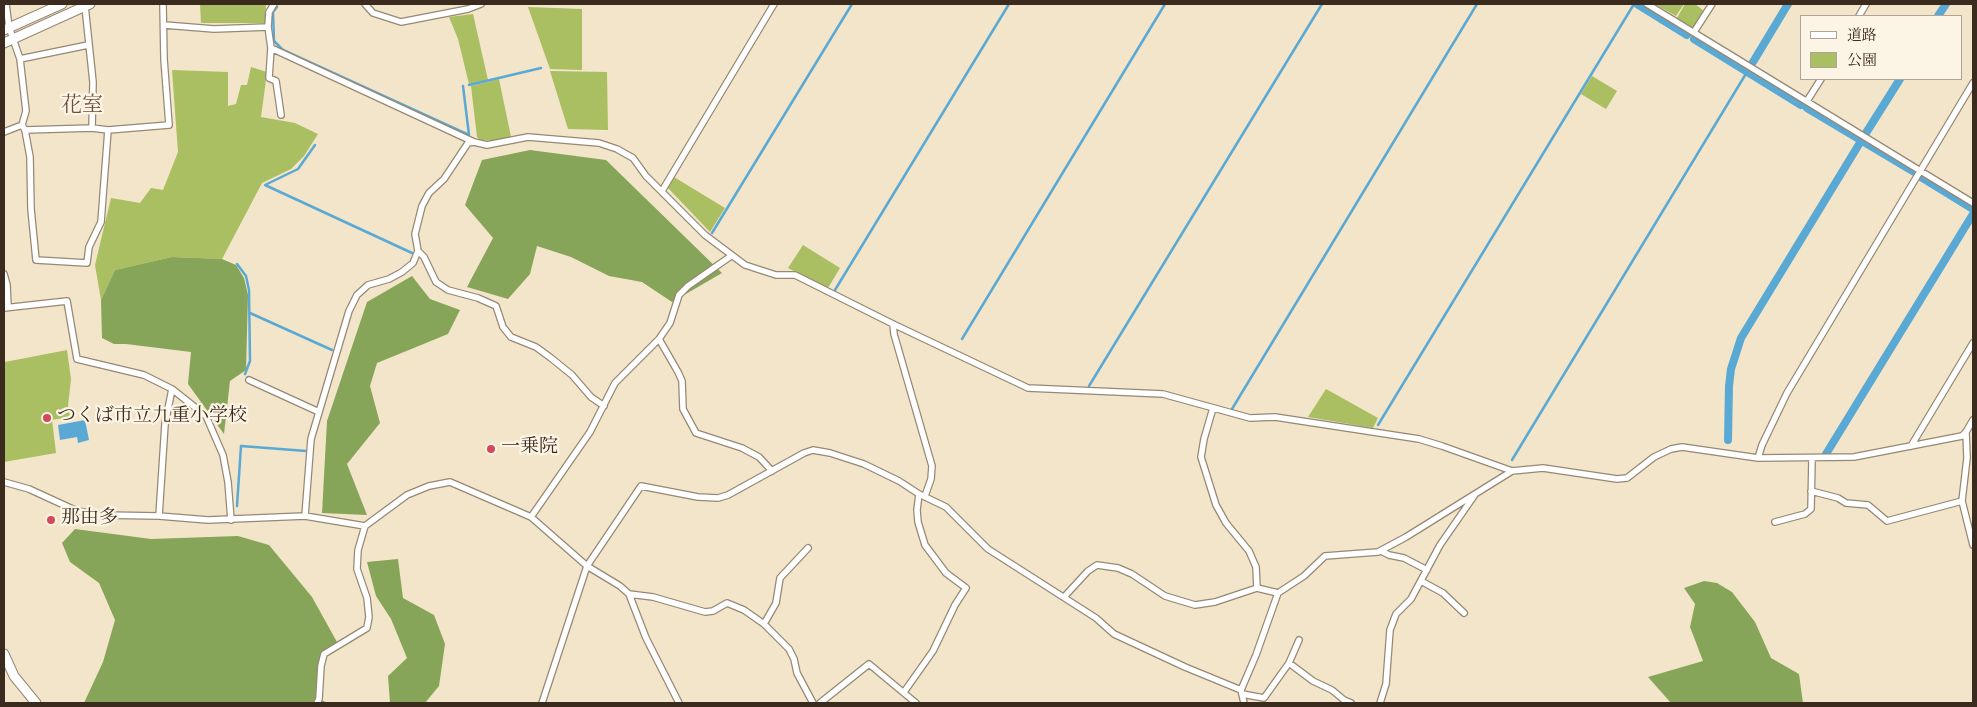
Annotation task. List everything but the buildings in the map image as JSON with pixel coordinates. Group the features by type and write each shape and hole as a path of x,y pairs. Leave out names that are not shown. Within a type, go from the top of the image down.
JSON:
{"main road":[{"path":"6,29 62,4"},
{"path":"4,43 87,5"},
{"path":"4,654 14,676 36,703"}],"street":[{"path":"6,4 6,29 13,38 20,59 26,111 23,127 30,157 31,209 36,260 87,263 89,247 101,222 108,130"},
{"path":"4,132 23,127 108,130 169,125 164,58 163,4"},
{"path":"274,4 269,12 268,27 271,48 269,78 276,81 280,115"},
{"path":"365,4 373,13 400,22 468,9 481,4"},
{"path":"662,191 774,4"},
{"path":"1647,4 1973,203"},
{"path":"1694,32 1712,4"},
{"path":"1860,15 1866,4"},
{"path":"87,5 88,46 93,82 92,128"},
{"path":"164,25 214,29 268,27"},
{"path":"20,59 88,46"},
{"path":"271,48 474,142 487,145 528,136 600,143 617,149 632,158 646,176 704,235 745,265 767,273 795,275 1028,388 1163,394 1250,418 1275,417 1419,439 1512,471 1543,468 1617,479 1627,478 1654,457 1671,449 1682,447 1758,458 1812,459 1854,457 1962,436 1973,420"},
{"path":"1807,102 1820,80"},
{"path":"1758,458 1786,393 1973,83"},
{"path":"305,516 311,438 345,324 357,294 368,285 402,272 413,263 418,251 415,234 422,206 429,193 444,179 468,143 474,142"},
{"path":"418,251 424,257 436,282 448,290 478,298 496,306 503,328 511,337 536,347 551,358 604,406"},
{"path":"530,517 590,432 615,383 659,339 670,323 679,295 688,286 731,256"},
{"path":"4,274 7,285 6,308 67,301 76,359 144,375 172,388 206,416 223,455 228,482 231,520"},
{"path":"893,324 894,334 932,466 931,479 922,495 917,510 918,522 925,545 946,573 966,588 955,605 933,651 904,692"},
{"path":"659,339 682,381 684,408 696,433 742,448 758,457 772,471"},
{"path":"1911,446 1973,342"},
{"path":"249,380 319,412"},
{"path":"159,516 164,432 172,388"},
{"path":"1213,408 1204,439 1202,457 1204,471 1216,505 1226,523 1249,551 1256,567 1257,588"},
{"path":"1966,432 1970,457 1962,501 1973,545"},
{"path":"542,703 587,566 641,486 698,497 718,498 728,495 813,450 830,453 864,464 946,507 988,549 1096,618 1114,634 1241,692 1264,698 1289,663 1299,640"},
{"path":"1775,522 1804,514 1811,509 1812,459"},
{"path":"1244,703 1241,692 1278,593 1304,576 1326,556 1378,552 1406,537 1512,471"},
{"path":"4,482 29,490 77,511 102,515 231,520 305,516 365,526"},
{"path":"317,703 324,654 367,628 369,617 367,598 357,568 358,550 365,526 407,495 429,486 450,482 530,517 587,566 620,586 629,594 646,638 679,703"},
{"path":"1811,491 1838,498 1846,503 1868,505 1887,521 1962,501"},
{"path":"1380,703 1386,684 1390,630 1396,614 1411,600 1440,545 1477,492"},
{"path":"764,624 776,603 780,578 808,548"},
{"path":"1381,550 1389,555 1404,558 1427,570"},
{"path":"1064,597 1088,571 1097,565 1118,568 1132,574 1165,596 1195,605 1214,602 1257,588 1278,593"},
{"path":"1421,582 1443,593 1464,613"},
{"path":"629,594 653,597 705,612 713,611 727,602 744,610 764,624 789,649 794,658 797,672 813,703"},
{"path":"1289,663 1314,681 1351,703"},
{"path":"820,703 869,664 916,703"}],"green space":[{"path":"200,4 266,4 265,23 201,23"},
{"path":"1655,4 1684,4 1676,16"},
{"path":"1685,4 1695,4 1704,11 1693,28 1677,18"},
{"path":"528,7 582,9 582,70 550,69"},
{"path":"473,14 488,80 469,84 458,39 449,17"},
{"path":"251,67 267,72 261,117 295,123 318,134 304,156 291,169 262,183 222,259 172,257 115,270 101,300 95,265 111,198 140,203 151,188 163,190 178,152 172,70 228,72 228,106 236,104 241,85 247,85"},
{"path":"550,71 607,72 608,130 568,129"},
{"path":"1592,76 1617,91 1606,109 1581,94"},
{"path":"499,79 511,137 496,141 480,140 477,137 471,86"},
{"path":"530,150 606,160 722,273 672,302 642,282 609,276 571,257 537,246 530,274 508,299 467,287 493,238 465,205 482,160"},
{"path":"674,177 725,208 710,232 668,188"},
{"path":"803,245 840,268 828,288 788,268"},
{"path":"172,257 222,259 236,265 244,278 248,295 246,370 230,381 224,434 188,384 191,352 114,344 102,338 101,300 115,270"},
{"path":"412,276 430,299 460,310 448,334 377,363 370,386 380,423 347,464 367,515 322,513 327,421 367,302"},
{"path":"67,350 71,379 68,406 70,417 52,420 56,453 4,462 4,359 5,362"},
{"path":"1326,389 1378,418 1373,428 1308,417"},
{"path":"75,529 151,539 238,536 269,545 312,597 337,642 324,654 319,699 328,703 84,703 103,662 115,620 99,583 70,562 62,543"},
{"path":"398,559 403,598 434,615 445,644 439,686 425,703 390,703 388,676 407,658 391,619 376,596 367,562"},
{"path":"1704,581 1717,583 1732,592 1755,622 1771,658 1799,674 1803,703 1671,703 1648,677 1703,661 1690,627 1695,604 1684,588"}],"water":[{"path":"85,420 89,440 78,443 77,437 60,440 58,425"}],"waterway":[{"path":"712,233 852,4"},
{"path":"835,290 1009,4"},
{"path":"962,339 1165,4"},
{"path":"1089,386 1322,4"},
{"path":"1232,409 1477,4"},
{"path":"1378,425 1634,4"},
{"path":"1637,4 1687,35"},
{"path":"1753,62 1788,4"},
{"path":"1939,15 1946,4"},
{"path":"277,7 273,12 274,41 283,50 469,135 463,86"},
{"path":"1694,39 1801,105"},
{"path":"469,85 541,68"},
{"path":"1512,460 1747,72"},
{"path":"1866,133 1899,80"},
{"path":"1807,108 1916,173"},
{"path":"1728,440 1731,369 1741,338 1861,141"},
{"path":"315,145 298,169 265,185 412,253"},
{"path":"1921,177 1973,209"},
{"path":"1826,454 1973,214"},
{"path":"237,264 246,276 249,290 250,361 245,374"},
{"path":"250,313 332,350"},
{"path":"237,506 241,446 306,451"}],"place":[{"name":"つくば市立九重小学校","path":"47,418"},
{"name":"一乗院","path":"491,449"},
{"name":"那由多","path":"51,520"}],"district":[{"name":"花室","path":"82,107"}]}
